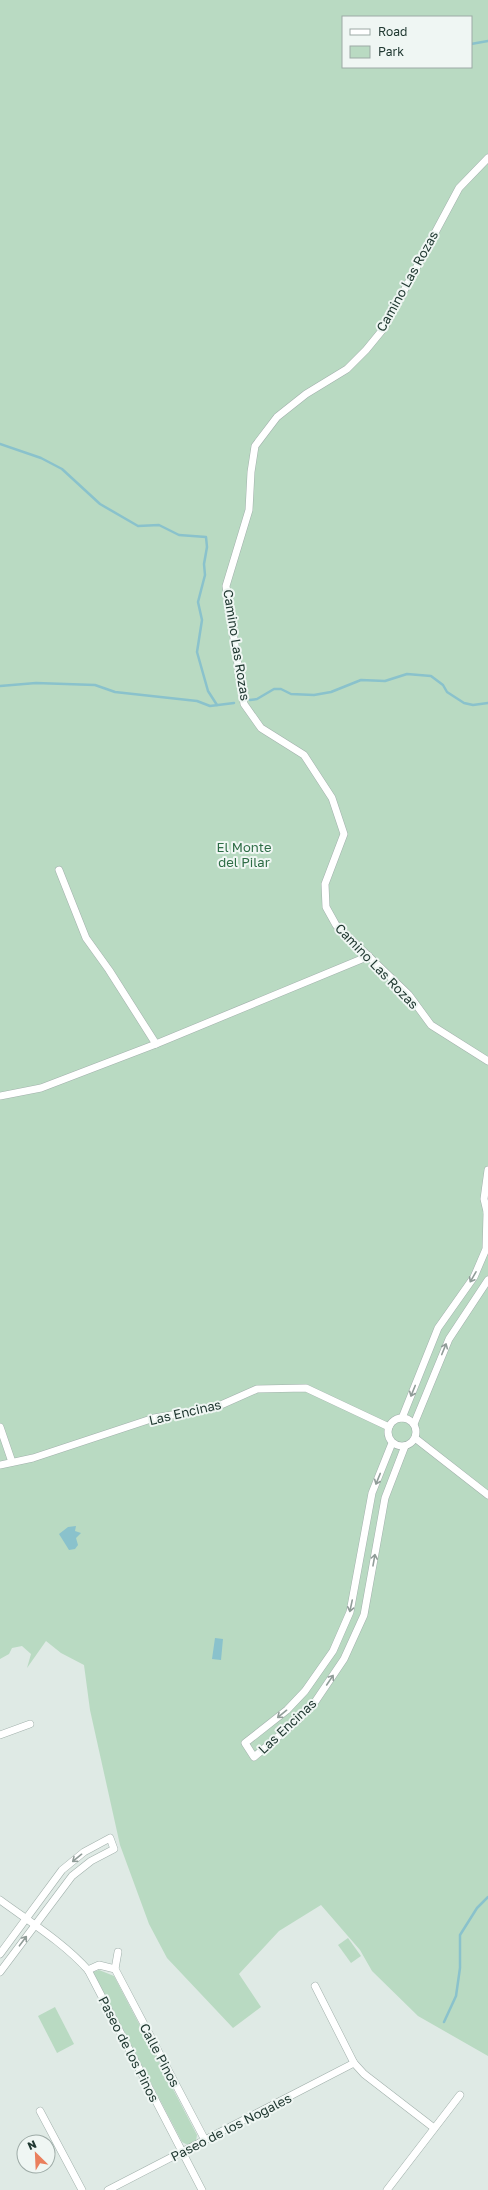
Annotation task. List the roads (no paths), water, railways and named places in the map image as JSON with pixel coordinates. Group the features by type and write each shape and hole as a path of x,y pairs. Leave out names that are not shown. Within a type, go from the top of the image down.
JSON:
{"street":[{"name":"Camino Las Rozas","path":"488,158 459,188 380,333 347,368 306,394 277,417 255,446 251,472 250,510 226,586 244,704 261,728 304,755 332,798 344,834 325,884 326,907 336,925 409,995 431,1025 488,1061"},
{"path":"59,870 86,938 109,970 156,1044"},
{"path":"0,1096 41,1088 156,1044 369,956"},
{"path":"402,1418 438,1328 474,1277 486,1249 487,1214 484,1199 488,1170"},
{"path":"414,1424 448,1339 488,1280"},
{"name":"Las Encinas","path":"0,1464 33,1458 154,1418 214,1408 257,1389 306,1388 389,1427"},
{"path":"405,1446 398,1446 392,1443 389,1438 389,1427 393,1421 402,1418 408,1419 414,1424 416,1430 415,1438 488,1495"},
{"path":"0,1427 12,1462"},
{"name":"Las Encinas","path":"392,1443 372,1493 350,1612 333,1651 304,1692 287,1710 245,1743 254,1757 298,1720 315,1702 344,1659 364,1615 384,1498 405,1446 415,1438"},
{"path":"0,1735 30,1724"},
{"path":"0,1954 62,1870 84,1852 110,1838 114,1849 90,1861 72,1876 0,1972"},
{"name":"Paseo de los Pinos","path":"0,1900 34,1925 88,1970 202,2190"},
{"path":"88,1970 99,1965 115,1969 118,1952"},
{"name":"Calle Pinos","path":"115,1969 205,2140"},
{"path":"315,1986 354,2063 364,2074 434,2128"},
{"name":"Paseo de los Nogales","path":"108,2190 354,2063"},
{"path":"387,2190 460,2095"},
{"path":"40,2111 82,2190"}],"water":[{"path":"76,1526 75,1531 81,1533 76,1538 78,1545 75,1549 69,1550 59,1534 68,1527"},
{"path":"215,1638 223,1639 221,1660 212,1659"}],"waterway":[{"path":"472,44 488,41"},
{"path":"0,444 41,458 62,469 100,504 138,526 159,525 179,535 206,537 207,547 204,564 205,575 198,602 202,620 197,652 208,691 217,705"},
{"path":"250,700 257,699 274,689 281,689 291,694 314,695 331,692 361,680 385,681 407,674 431,676 443,685 447,692 464,703 473,705 488,703"},
{"path":"0,686 36,683 95,685 115,692 197,701 210,706 234,703"},
{"path":"444,2022 456,1996 460,1968 460,1935 477,1908 488,1897"}],"park label":[{"name":"El Monte del Pilar","path":"244,854"}]}
